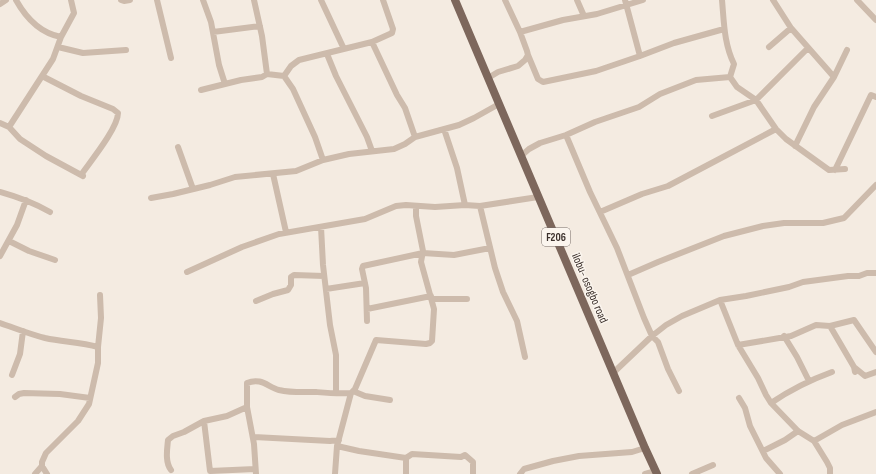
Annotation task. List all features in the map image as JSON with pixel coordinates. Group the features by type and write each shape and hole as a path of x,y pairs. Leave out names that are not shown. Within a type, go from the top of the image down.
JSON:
{"main road":[{"name":"ilobu- osogbo road","path":"455,0 645,448 657,472"}],"street":[{"path":"0,4 6,0"},
{"path":"16,0 33,24 47,33 61,37"},
{"path":"9,127 53,59 61,37 74,13 71,0"},
{"path":"121,0 130,0"},
{"path":"157,0 171,58"},
{"path":"203,0 211,22 224,84"},
{"path":"254,0 260,26 267,74"},
{"path":"321,0 344,49"},
{"path":"284,76 291,66 299,60 372,42 392,33 393,31 383,0"},
{"path":"505,0 520,32 538,79 543,82 596,71 674,43 724,29"},
{"path":"577,0 584,16"},
{"path":"520,32 563,20 597,14 626,2 643,0"},
{"path":"722,0 724,29 729,54 734,64 730,77"},
{"path":"773,0 791,28 834,77"},
{"path":"857,0 876,20"},
{"path":"626,2 640,56"},
{"path":"213,32 260,26"},
{"path":"769,47 791,28"},
{"path":"372,42 396,95 405,108 415,138"},
{"path":"58,47 88,53 126,50"},
{"path":"712,116 756,100 808,48"},
{"path":"795,146 814,107 834,77 847,50"},
{"path":"327,54 336,76 367,137 372,151"},
{"path":"488,78 498,72 518,66 526,60 528,55"},
{"path":"201,90 262,77 267,74 284,76 293,89 315,137 323,160"},
{"path":"0,123 9,127 16,136 46,156 83,176 111,131 117,120 118,113 113,109 80,96 42,76"},
{"path":"730,77 738,87 756,100 776,129 795,146 829,170 845,169"},
{"path":"521,156 529,149 540,143 566,135 595,122 639,107 660,94 696,80 730,77"},
{"path":"834,170 871,95 876,97"},
{"path":"151,198 194,189 235,177 296,171 323,160 349,154 394,148 406,144 415,138 474,118 499,104"},
{"path":"444,129 457,168 465,205"},
{"path":"600,212 642,194 668,186 776,129"},
{"path":"566,135 628,275 644,318 652,336 658,342 668,369 679,391"},
{"path":"178,147 194,189"},
{"path":"273,174 286,232"},
{"path":"628,275 724,236 763,226 784,223 822,223 844,218 876,185"},
{"path":"0,192 26,200 50,212"},
{"path":"187,272 242,247 286,232 365,219 396,206 480,206 538,197"},
{"path":"0,256 19,221 26,200"},
{"path":"335,474 338,443 352,392 376,340 431,343 434,324 434,308 422,266 421,258 423,253 416,216 416,206"},
{"path":"480,206 498,280 517,321 524,358"},
{"path":"321,227 324,276 330,325 336,355 336,393"},
{"path":"9,241 29,251 55,260"},
{"path":"367,321 365,283 362,271 363,266 423,253 454,255 490,248"},
{"path":"613,373 652,336 666,325 682,316 720,300 746,296 802,282 859,276 876,272"},
{"path":"256,301 288,290 291,285 291,277 294,275 324,276"},
{"path":"326,289 365,283"},
{"path":"35,474 42,466 46,453 84,413 90,398 98,363 101,318 100,295"},
{"path":"367,310 432,297 467,299"},
{"path":"720,300 738,345 771,403 798,431 814,441 830,468 830,474"},
{"path":"738,345 784,336 792,336 816,325 830,326 854,320 876,352"},
{"path":"0,323 45,338 86,343 98,347"},
{"path":"830,326 854,370 865,376 876,372"},
{"path":"12,375 20,354 23,331"},
{"path":"784,336 809,380"},
{"path":"771,403 809,380 832,372"},
{"path":"204,421 210,471 256,471 253,437 247,407 247,383 251,381 261,382 271,385 274,389 291,393 352,392 365,396 390,400"},
{"path":"15,397 18,394 24,393 60,394 90,398"},
{"path":"739,398 750,426 764,451 766,458 780,474"},
{"path":"171,470 168,466 167,456 168,440 173,436 204,421 227,416 247,407"},
{"path":"814,441 842,425 876,412"},
{"path":"764,451 798,431"},
{"path":"253,437 330,441 360,451 406,458 412,454 461,457 465,455 473,462 473,474"},
{"path":"520,474 524,469 553,461 578,456 632,452 645,448"},
{"path":"406,458 406,474"},
{"path":"692,474 713,465"},
{"path":"42,466 46,474"},
{"path":"645,474 657,472"}]}
